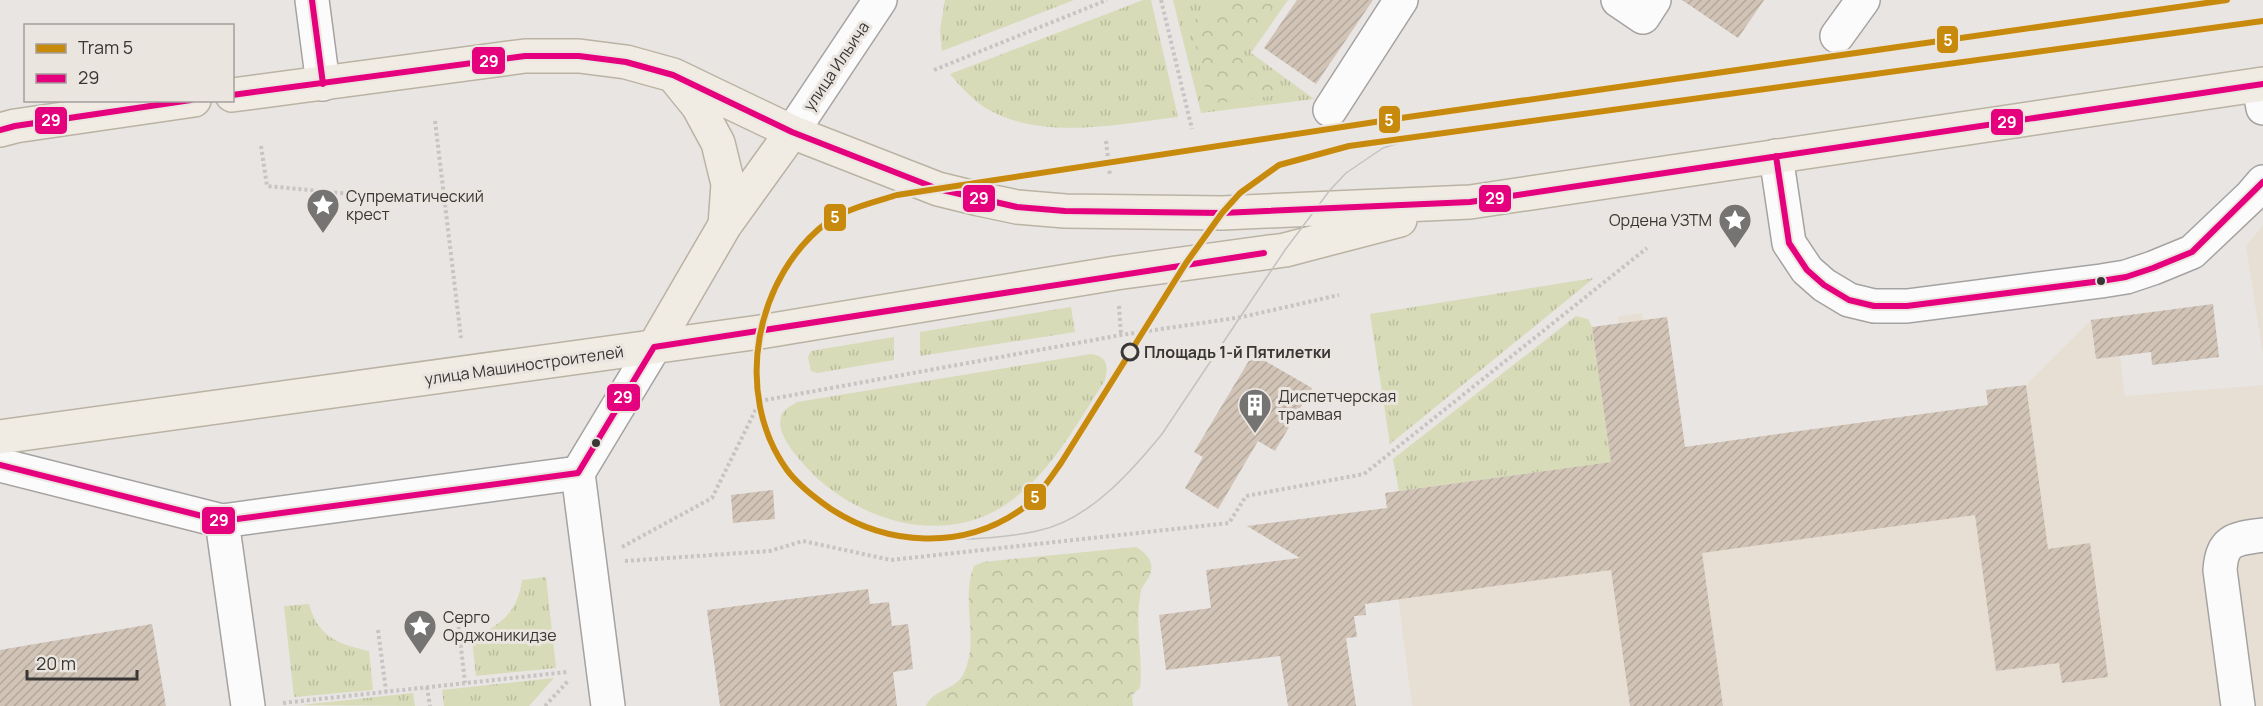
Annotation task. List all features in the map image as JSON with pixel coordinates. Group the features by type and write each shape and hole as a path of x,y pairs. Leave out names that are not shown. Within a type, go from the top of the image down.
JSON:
{"main road":[{"name":"улица Машиностроителей","path":"234,95 525,56 579,56 626,62 673,75 792,132 938,189 1017,207 1103,213 1222,213 1470,202"},
{"path":"673,75 698,106 718,143 728,184 725,225"},
{"name":"улица Машиностроителей","path":"0,437 760,332 1116,273 1285,250 1470,202 1776,156 2262,92"},
{"path":"0,130 180,102"},
{"path":"654,347 725,225 792,132"}],"street":[{"path":"312,0 323,84"},
{"name":"улица Ильича","path":"792,132 880,0"},
{"path":"1330,110 1401,0"},
{"path":"1618,0 1642,17 1654,0"},
{"path":"1838,36 1863,0"},
{"path":"1776,156 1789,243 1807,270 1824,285 1849,300 1874,306 1907,306 2126,277 2193,252 2263,182"},
{"path":"608,706 578,473 654,347"},
{"path":"0,465 222,521 578,473"},
{"path":"222,521 248,706"},
{"path":"2238,706 2220,570 2220,554 2228,544 2243,538 2263,535"}],"path":[{"path":"933,70 1107,0"},
{"path":"1161,0 1192,129"},
{"path":"435,121 462,345"},
{"path":"261,146 267,186 445,203"},
{"path":"590,564 770,551 803,541 891,560 1229,523 1246,496 1364,474 1647,248"},
{"path":"590,564 712,498 760,401 1121,335 1242,316 1339,295"},
{"path":"458,621 465,683"},
{"path":"378,630 386,691"},
{"path":"282,704 567,672"},
{"path":"545,706 568,681"},
{"path":"427,687 430,706"}],"shaded area":[{"path":"2263,225 2263,356 2246,246"},
{"path":"1642,313 1644,320 1667,317 1685,447 1988,405 1986,390 2026,385 2091,320 2096,359 2120,356 2125,396 2263,385 2263,706 1412,706 1385,493 1610,462 1592,327 1619,324 1618,316"}],"green space":[{"path":"945,0 1074,0 942,51 940,30"},
{"path":"1143,0 1151,0 1178,117 1083,128 1035,125 1012,120 985,108 950,74"},
{"path":"1173,0 1288,0 1251,53 1314,99 1201,113"},
{"path":"1225,0 1277,0 1242,51 1242,58 1292,93 1220,103 1210,100 1206,92 1192,29 1193,21"},
{"path":"1594,278 1390,444 1370,314"},
{"path":"1071,307 1075,332 920,356 920,332"},
{"path":"1576,316 1588,319 1592,327 1611,462 1399,491 1393,459"},
{"path":"894,337 894,360 817,373 811,371 808,357 811,351"},
{"path":"1091,354 1104,360 1107,368 1106,377 1072,432 1048,464 1021,493 1005,505 978,519 950,525 920,525 891,520 863,509 814,476 789,446 781,427 781,417 784,412 797,402"},
{"path":"1136,547 1147,556 1151,568 1150,575 1140,593 1138,625 1141,678 1140,688 1132,695 1133,706 926,706 934,696 961,679 964,673 970,647 969,593 974,566 983,562"},
{"path":"546,577 556,668 476,676 472,638 499,623 506,616 516,601 522,580"},
{"path":"309,604 324,632 339,642 369,651 373,690 294,697 284,606"},
{"path":"554,678 529,706 444,706 442,690"},
{"path":"413,693 415,706 301,705"}],"building":[{"path":"1297,0 1373,0 1316,84 1264,48"},
{"path":"1682,0 1764,0 1738,38"},
{"path":"2213,304 2219,357 2152,365 2151,352 2096,359 2091,320"},
{"path":"1667,317 1685,447 1988,405 1986,390 2026,385 2048,549 2090,543 2108,677 2062,683 2059,663 1996,671 1975,515 1702,553 1723,706 1630,706 1611,570 1365,604 1366,615 1354,616 1357,637 1346,638 1356,706 1288,706 1280,656 1166,670 1159,615 1211,608 1206,570 1300,558 1247,526 1387,508 1385,493 1611,462 1592,327"},
{"name":"Диспетчерская трамвая","path":"1253,354 1312,388 1275,451 1258,441 1218,509 1185,488 1203,457 1194,452"},
{"path":"773,490 775,519 733,523 731,495"},
{"path":"868,589 870,604 889,602 892,626 908,624 913,669 893,672 897,706 720,706 707,610"},
{"path":"152,624 166,706 0,706 0,650"}],"tram line":[{"name":"5","path":"2227,0 1408,117 897,195 853,209 829,221 804,244 783,272 769,303 760,337 757,372 760,407 770,440 787,470 807,491 831,509 876,530 901,536 949,537 974,532 997,524 1019,511 1042,489 1061,463 1186,263 1222,213 1240,193 1279,165 1349,146 2263,21"},
{"path":"941,540 1001,537 1056,526 1074,517 1107,493 1137,464 1162,434 1285,250 1330,190 1346,173 1383,148 1424,135"}],"transit line":[{"name":"29","path":"312,0 323,84"},
{"name":"29","path":"234,95 525,56 579,56 626,62 673,75 792,132 938,189 1017,207 1065,211 1222,213 1470,202 2263,84"},
{"name":"29","path":"0,130 177,102"},
{"name":"29","path":"1776,156 1789,243 1807,270 1824,285 1849,300 1874,306 1907,306 2126,277 2192,252 2263,182"},
{"name":"29","path":"0,465 222,521 578,473 654,347 1264,253"}],"place":[{"name":"Супрематический крест","path":"323,234"},
{"name":"Ордена УЗТМ","path":"1735,249"},
{"name":"Площадь 1-й Пятилетки","path":"1130,352"},
{"name":"Диспетчерская трамвая","path":"1255,434"},
{"name":"Серго Орджоникидзе","path":"420,655"}]}
